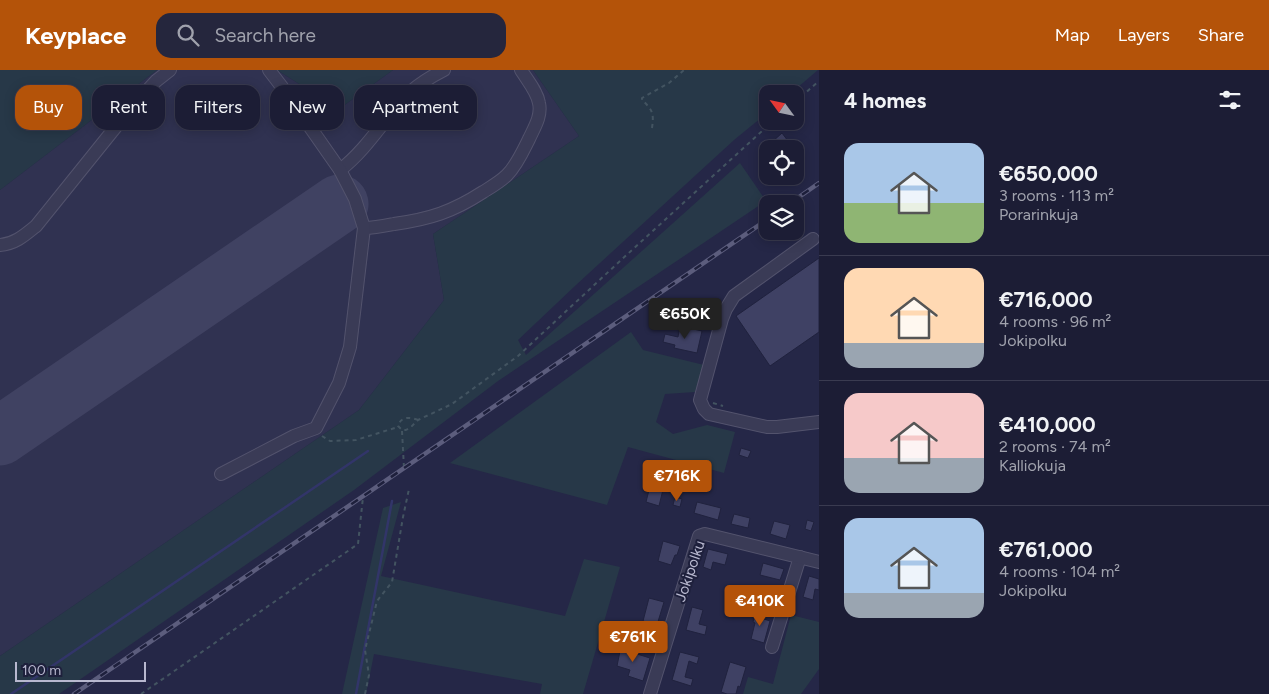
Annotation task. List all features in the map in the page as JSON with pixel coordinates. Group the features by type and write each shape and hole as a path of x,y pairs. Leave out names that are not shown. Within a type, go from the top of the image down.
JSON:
{"street":[{"path":"0,244 22,238 36,226 131,108 156,81 170,70"},
{"path":"220,474 294,436 316,428 339,383 350,347 364,228 355,199 340,170 269,70"},
{"path":"340,170 362,150 406,96 433,75 444,70"},
{"path":"364,228 416,221 449,211 474,198 507,176 526,146 537,122 539,112 539,103 536,95 521,70"},
{"path":"813,239 734,296 724,314 700,400 704,409 709,414 768,427 796,426 819,422"},
{"name":"Jokipolku","path":"650,694 699,536 705,534 819,562"},
{"path":"772,647 800,558"}],"path":[{"path":"652,128 652,112 642,98 668,83 684,70"},
{"path":"804,94 819,81"},
{"path":"398,427 406,430 418,420 452,404 518,356 763,130"},
{"path":"700,400 724,406"},
{"path":"398,427 398,423 402,419 418,420"},
{"path":"316,428 321,436 330,441 356,440 398,427"},
{"path":"402,430 404,468"},
{"path":"366,694 369,675 364,650 377,601 392,582 409,489"},
{"path":"141,694 358,544 363,496"}],"shaded area":[{"path":"0,70 157,70 137,85 92,85 92,120 82,127 82,85 15,85 15,130 78,130 0,190"},
{"path":"157,70 277,70 301,85 270,85 270,130 344,130 344,105 354,98 354,130 477,130 477,85 372,85 393,70 533,70 579,136 433,234 444,300 359,410 0,656 0,190 78,130 82,130 82,127 92,120 92,130 165,130 165,85 137,85"},
{"path":"277,70 393,70 372,85 354,85 354,98 344,105 344,85 301,85"},
{"path":"533,70 818,70 800,85 759,85 759,120 734,140 518,340 526,355 740,163 762,195 759,195 759,206 498,381 354,490 59,694 0,694 0,656 359,410 444,300 433,234 579,136"},
{"path":"631,332 643,350 704,365 695,392 665,394 656,422 673,434 707,425 735,432 724,473 628,447 607,505 450,463"},
{"path":"401,502 381,576 565,616 584,559 620,567 583,694 540,694 542,684 374,654 366,694 342,694 383,508"},
{"path":"791,615 819,622 819,669 801,694 743,694 748,677 773,684"}],"building":[{"path":"782,133 787,140 774,140"},
{"path":"819,258 819,332 770,366 736,316"},
{"path":"680,326 702,331 697,353 674,348 675,345 663,342 665,334 678,337"},
{"path":"741,448 751,451 748,458 739,455"},
{"path":"656,462 669,465 659,506 646,502"},
{"path":"683,469 690,471 688,478 681,477"},
{"path":"675,497 682,499 680,507 673,505"},
{"path":"697,502 721,508 718,520 694,513"},
{"path":"734,514 750,518 748,528 731,524"},
{"path":"807,520 814,522 811,531 805,529"},
{"path":"774,521 790,525 786,539 770,534"},
{"path":"663,541 680,546 671,565 658,561"},
{"path":"708,549 728,554 725,565 713,562 711,570 703,567"},
{"path":"763,563 784,569 780,580 760,575"},
{"path":"809,576 819,579 819,590 815,589 813,600 803,597"},
{"path":"649,598 664,602 657,625 643,621"},
{"path":"692,607 703,610 699,624 707,626 705,635 686,630"},
{"path":"756,610 766,612 764,619 770,621 764,643 751,639"},
{"path":"621,646 635,650 634,653 650,658 643,681 628,676 630,670 617,666"},
{"path":"680,652 699,657 697,664 689,661 685,677 693,679 691,686 672,680"},
{"path":"730,662 746,667 736,694 721,692"}],"waterway":[{"path":"11,694 368,451"},
{"path":"356,694 392,501"}],"runway":[{"path":"0,436 339,204"}],"railway":[{"path":"802,195 819,183"},
{"path":"74,694 759,225"}]}
